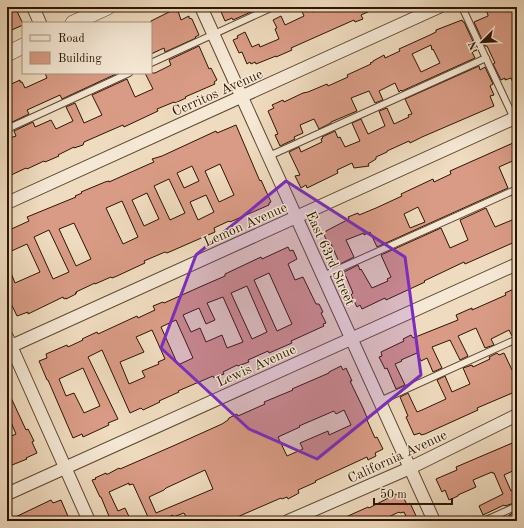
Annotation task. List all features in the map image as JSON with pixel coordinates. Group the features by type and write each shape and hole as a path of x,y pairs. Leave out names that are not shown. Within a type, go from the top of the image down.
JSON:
{"street":[{"path":"32,7 40,22"},
{"path":"75,22 108,7"},
{"name":"East 63rd Street","path":"201,7 434,521"},
{"name":"Cerritos Avenue","path":"7,203 439,7"},
{"path":"7,54 22,46"},
{"name":"Lemon Avenue","path":"8,344 516,120"},
{"name":"Lewis Avenue","path":"7,494 517,264"},
{"path":"8,344 89,521"},
{"name":"California Avenue","path":"288,521 410,468 517,415"}],"lane":[{"path":"152,63 273,7"},
{"path":"462,7 516,120"},
{"path":"269,156 486,58"},
{"path":"7,129 127,74"},
{"path":"323,276 517,189"},
{"path":"380,401 517,339"},
{"path":"484,521 517,506"}],"highlighted area":[{"path":"286,181 405,257 421,375 317,459 249,429 161,348 196,255"}],"building":[{"path":"7,7 15,7 22,22 22,25 7,32"},
{"path":"219,7 262,7 233,20 232,18 225,21"},
{"path":"300,7 310,7 312,12 323,7 379,7 361,15 363,19 355,22 354,20 291,48 292,50 276,57 256,64 255,62 251,64 250,62 247,64 242,52 239,53 233,40 245,32 252,47 259,44 260,47 279,39 275,29 277,28 273,20 281,16 285,25 304,16"},
{"path":"485,7 512,7 515,13 513,14 517,22 517,92 511,78 501,80 493,64 495,63 474,22 488,16"},
{"path":"175,9 176,12 178,11 181,20 189,16 189,18 192,19 199,35 195,37 196,38 165,52 164,48 152,54 151,21"},
{"path":"462,20 477,50 472,52 475,58 399,92 395,83 379,91 383,100 375,103 369,91 351,98 357,111 319,129 314,119 300,125 303,133 294,137 295,139 280,146 275,135 278,134 268,111 274,108 272,105 283,100 284,102 327,84 328,86 348,77 347,75 371,64 370,63 384,55 385,58 400,51 399,49 436,32 436,30","holes":["431,45 432,50 433,49 440,63 421,72 412,54"]},
{"path":"199,46 209,69 211,68 217,80 214,82 215,84 175,103 174,102 157,109 158,111 124,127 123,125 84,142 83,145 74,147 58,155 59,156 27,169 26,168 7,177 7,139 16,136 14,131 33,122 35,127 51,120 56,129 73,121 66,107 75,103 84,123 102,115 92,95 127,79 135,97 153,89 146,74 155,73 171,65 169,60"},
{"path":"479,66 480,70 485,67 493,84 490,86 494,95 490,96 494,106 410,143 409,141 387,151 376,157 376,159 368,164 369,166 354,168 352,163 337,170 338,173 307,188 306,185 301,188 295,176 300,175 289,152 299,147 301,152 322,142 322,137 335,131 345,147 360,141 352,123 361,119 368,134 385,126 379,111 387,108 394,124 412,114 405,99"},
{"path":"45,74 116,74 62,99 60,95 27,110 29,114 10,123 7,116 7,86 20,80 25,88 47,78"},
{"path":"236,125 259,179 260,181 261,180 271,202 269,205 214,228 215,232 167,253 165,252 144,261 145,263 117,276 95,283 76,292 76,294 66,299 63,297 28,314 28,312 17,316 7,295 7,263 15,283 40,272 27,244 7,253 7,231 29,221 27,217 76,197 75,196 82,193 81,192 105,182 109,182 154,162 152,159 162,156 216,131 217,133","holes":["220,164 234,195 219,202 205,171","192,166 199,181 184,188 177,173","169,179 185,213 170,220 154,186","147,193 159,219 144,226 132,200","206,195 214,212 198,220 190,202","122,201 138,237 123,244 106,208","74,223 91,259 76,266 59,229","49,230 69,272 53,279 34,237"]},
{"path":"513,143 517,152 517,159 499,167 508,188 377,247 370,232 346,240 354,257 340,264 331,244 329,245 323,233 349,219 348,217 358,213 359,215 376,208 433,179 434,182 451,174 450,171","holes":["418,207 425,222 410,228 404,214"]},
{"path":"486,208 495,227 517,218 517,241 465,264 464,262 386,300 385,298 362,309 360,305 357,307 351,295 353,293 344,272 358,265 372,288 388,281 387,279 391,277 381,255 441,228 450,248 468,240 460,220"},
{"path":"288,247 290,251 293,250 297,259 288,264 295,280 303,277 316,304 319,304 323,312 321,313 326,323 323,324 324,326 291,341 292,343 269,353 268,351 248,360 249,362 238,366 237,365 223,372 224,374 214,378 213,376 178,391 179,392 143,410 141,408 130,413 102,350 88,357 118,419 108,423 109,425 83,437 82,434 73,438 39,361 47,358 46,354 67,345 68,347 97,332 98,334 137,316 138,318 155,310 153,306 163,302 164,303 225,276 225,274 261,257 262,259","holes":["269,273 292,324 277,331 254,280","247,286 267,332 252,339 231,293","223,297 243,342 227,348 222,335 206,342 200,328 191,332 183,315 199,308 206,324 215,320 207,303","176,320 193,358 178,365 161,327","152,330 165,359 158,362 159,364 142,371 145,377 129,384 120,362 144,352 136,337","83,368 100,406 84,413 74,393 66,396 59,379"]},
{"path":"517,289 517,335 512,336 509,330 491,339 494,345 485,348 476,328 458,336 468,356 460,360 450,340 432,347 442,368 433,372 427,358 421,361 417,353 401,360 402,361 395,364 405,385 396,389 387,368 385,369 379,357 382,356 381,352 404,341 403,339 411,335 413,338 458,320 456,315 472,308 472,310 506,295 505,293"},
{"path":"497,353 499,355 504,353 512,370 517,368 517,391 477,408 478,410 425,434 421,435 420,433 414,435 406,417 408,416 400,397 408,393 417,412 422,410 446,399 437,380 445,376 452,392 470,384 463,368 472,365 473,367 490,359 489,357"},
{"path":"341,366 343,370 346,368 352,381 350,381 375,438 377,437 383,449 375,453 376,456 368,460 367,457 315,481 316,482 298,490 299,493 288,499 287,497 281,498 228,521 188,521 184,513 173,517 173,515 160,521 139,521 148,517 133,484 129,485 129,483 109,492 118,511 125,508 131,521 111,521 92,480 222,424 237,414 238,416 265,404 264,402 293,390 292,389","holes":["344,410 351,425 329,435 328,431 300,443 303,449 287,456 278,437 334,411 336,414","205,470 213,489 156,513 149,497"]},
{"path":"7,389 26,430 28,429 34,441 32,442 37,453 26,458 27,459 7,467 7,438 16,434 7,413"},
{"path":"517,441 517,469 504,475 511,491 514,490 517,496 517,502 504,505 483,515 479,506 503,494 494,473 492,472 473,480 476,487 449,500 445,490 442,492 436,479 457,470 456,467"},
{"path":"398,493 399,495 402,494 407,505 410,503 417,518 408,521 404,512 399,512 380,521 337,521 368,507 369,508"},
{"path":"51,500 53,503 61,500 70,521 59,521 57,518 51,521 49,517 41,521 7,521"},
{"path":"517,511 517,521 512,521 509,515"}]}
